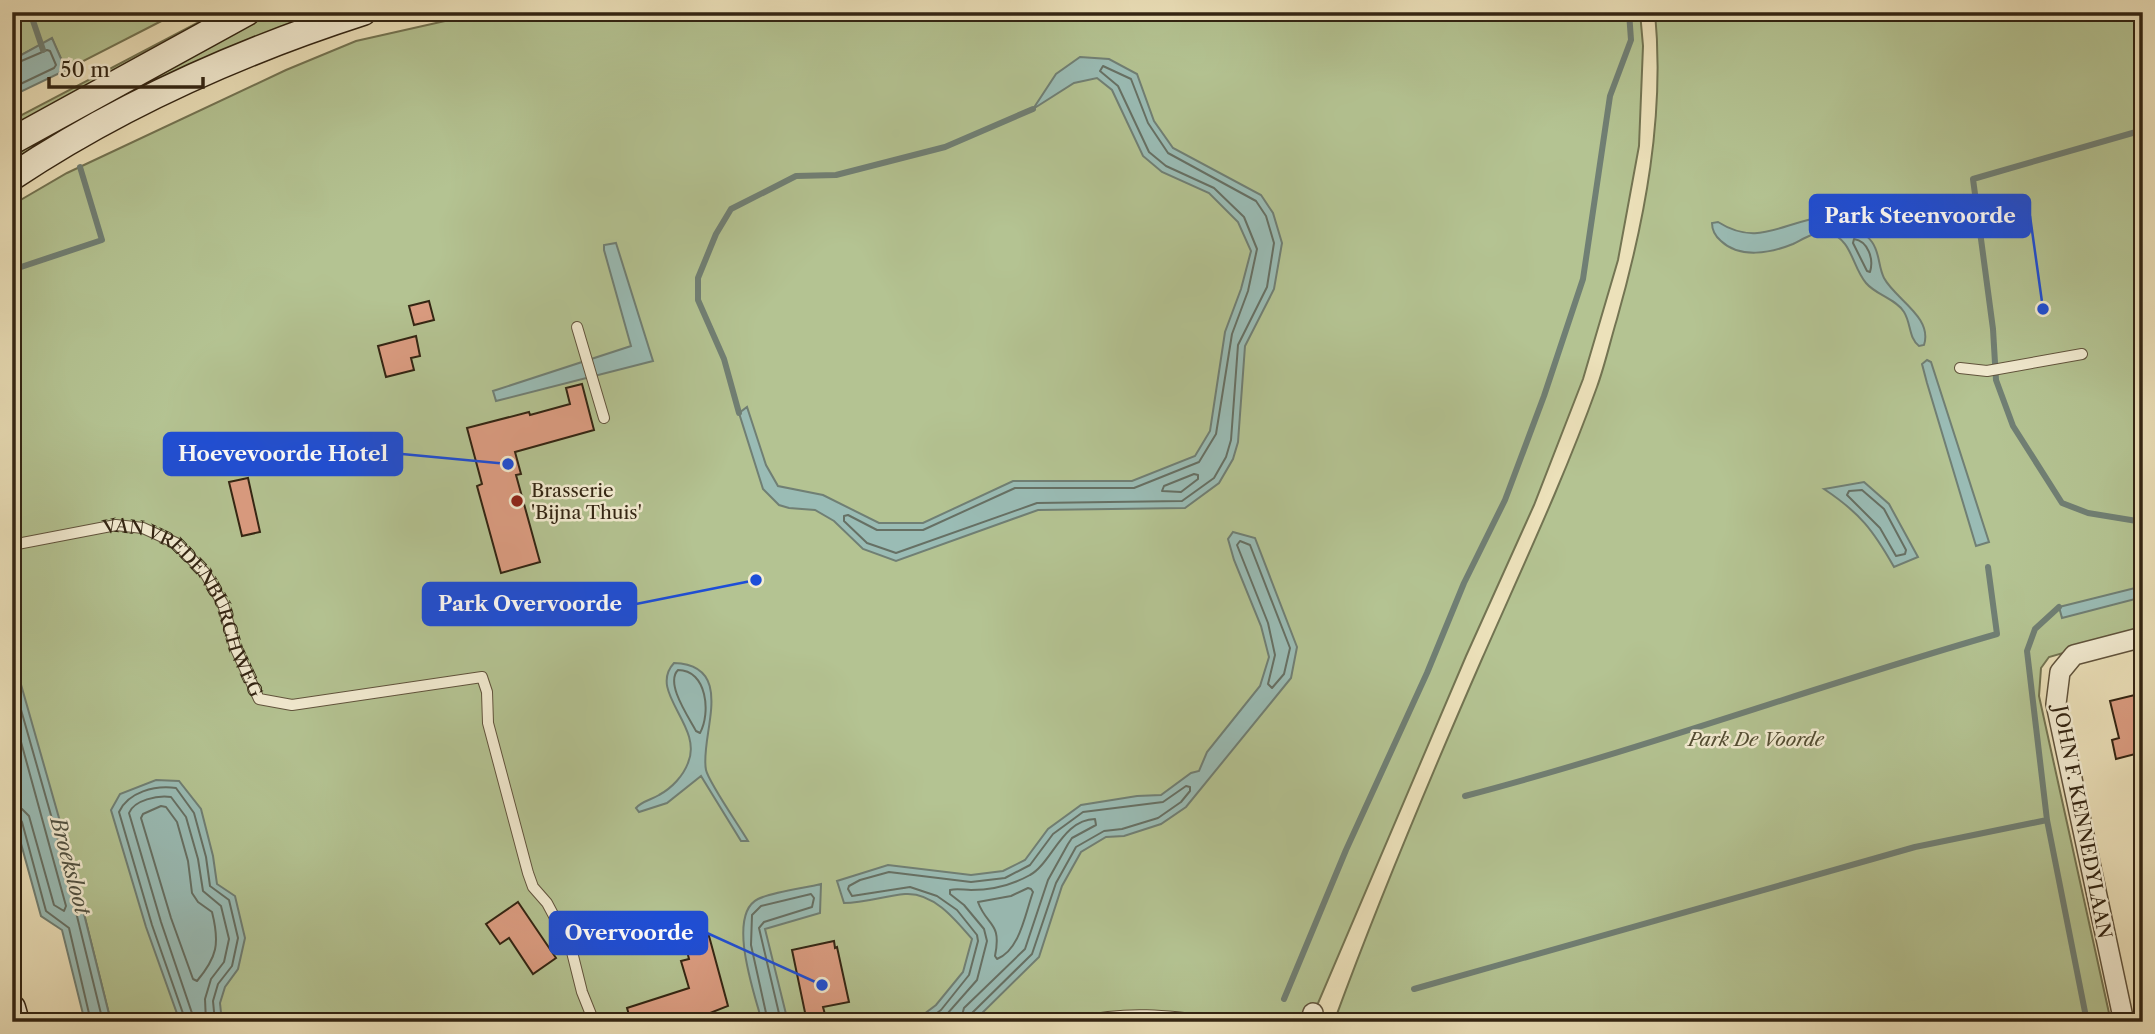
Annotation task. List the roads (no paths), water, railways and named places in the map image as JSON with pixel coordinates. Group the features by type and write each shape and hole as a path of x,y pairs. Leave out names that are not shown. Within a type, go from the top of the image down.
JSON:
{"main road":[{"path":"12,141 247,12"},
{"path":"12,177 79,134 160,92 263,47 363,12"},
{"path":"12,1008 16,1022"}],"street":[{"name":"JOHN F. KENNEDYLAAN","path":"2124,1022 2056,704 2060,672 2074,655 2143,638"}],"lane":[{"path":"577,327 604,418"},
{"path":"1960,368 1987,371 2082,354"},
{"name":"VAN VREDENBURCHWEG","path":"12,545 117,526 143,528 176,544 205,573 223,604 235,647 259,699 292,705 482,677 487,692 488,723 528,873 533,887 547,904 571,948 582,992 594,1022"},
{"path":"1079,1022 1097,1018 1157,1014 1215,1022"}],"water":[{"path":"52,38 66,70 12,96 12,60"},
{"path":"1080,57 1109,59 1137,74 1154,121 1173,148 1261,195 1273,213 1282,243 1274,289 1245,346 1238,442 1233,459 1219,483 1185,508 1038,510 896,561 863,549 834,521 815,510 779,505 763,489 739,413 747,407 766,465 778,486 823,495 879,523 923,523 1013,481 1132,481 1195,456 1210,431 1225,332 1251,251 1238,222 1209,193 1162,172 1143,156 1112,90 1097,78 1074,83 1033,109 1056,74"},
{"path":"1825,217 1851,226 1872,242 1884,278 1912,309 1923,326 1924,345 1919,346 1913,339 1906,316 1900,308 1866,283 1847,247 1836,236 1819,233 1775,250 1756,253 1729,247 1714,233 1712,226 1712,223 1718,222 1746,233 1759,233"},
{"path":"616,243 653,361 496,401 493,391 631,346 604,250 604,245"},
{"path":"1927,360 1931,362 1989,542 1976,546 1927,383 1922,364"},
{"path":"1864,482 1889,504 1918,557 1894,567 1865,523 1824,489"},
{"path":"1233,532 1255,538 1297,647 1291,678 1186,807 1161,824 1124,836 1106,837 1081,852 1062,886 1039,957 973,1022 902,1022 920,1017 936,1005 963,972 972,939 943,908 925,897 905,894 844,903 837,881 888,865 971,875 1003,871 1025,860 1048,829 1081,805 1161,795 1191,773 1199,771 1207,752 1260,686 1269,657 1261,626 1234,560 1228,539"},
{"path":"2143,586 2143,597 2062,618 2059,607"},
{"path":"12,663 16,667 67,846 111,1022 85,1022 62,930 41,916 12,811"},
{"path":"674,663 693,667 705,676 710,689 711,705 706,770 748,841 741,841 701,776 667,803 639,812 636,808 673,785 688,763 691,749 689,736 667,686 668,674"},
{"path":"156,780 179,781 201,809 217,884 235,896 245,938 238,969 225,987 220,1003 222,1022 180,1022 146,927 111,810 120,794"},
{"path":"821,884 820,913 765,929 788,1022 762,1022 745,956 744,921 749,908 764,897"}],"waterway":[{"name":"Broeksloot","path":"30,12 43,50"},
{"path":"1284,999 1346,850 1427,673 1464,583 1505,500 1544,396 1583,279 1610,96 1631,40 1629,12"},
{"path":"739,413 724,359 698,300 698,278 716,234 731,209 796,176 836,175 945,147 1033,109"},
{"path":"2143,130 1973,179 1993,329 1996,380 2013,426 2062,503 2088,513 2143,522"},
{"name":"Broeksloot","path":"12,270 102,240 80,167"},
{"path":"1465,796 1599,758 1997,634 1988,567"},
{"path":"2059,607 2035,629 2027,651 2047,820 2087,1022"},
{"path":"1414,989 1915,847 2047,820"}],"place":[{"name":"Park Steenvoorde","path":"2043,309"},
{"name":"Hoevevoorde Hotel","path":"508,464"},
{"name":"Brasserie 'Bijna Thuis'","path":"517,501"},
{"name":"Park Overvoorde","path":"756,580"},
{"name":"Overvoorde","path":"822,985"}],"park label":[{"name":"Park De Voorde","path":"1756,739"}]}
